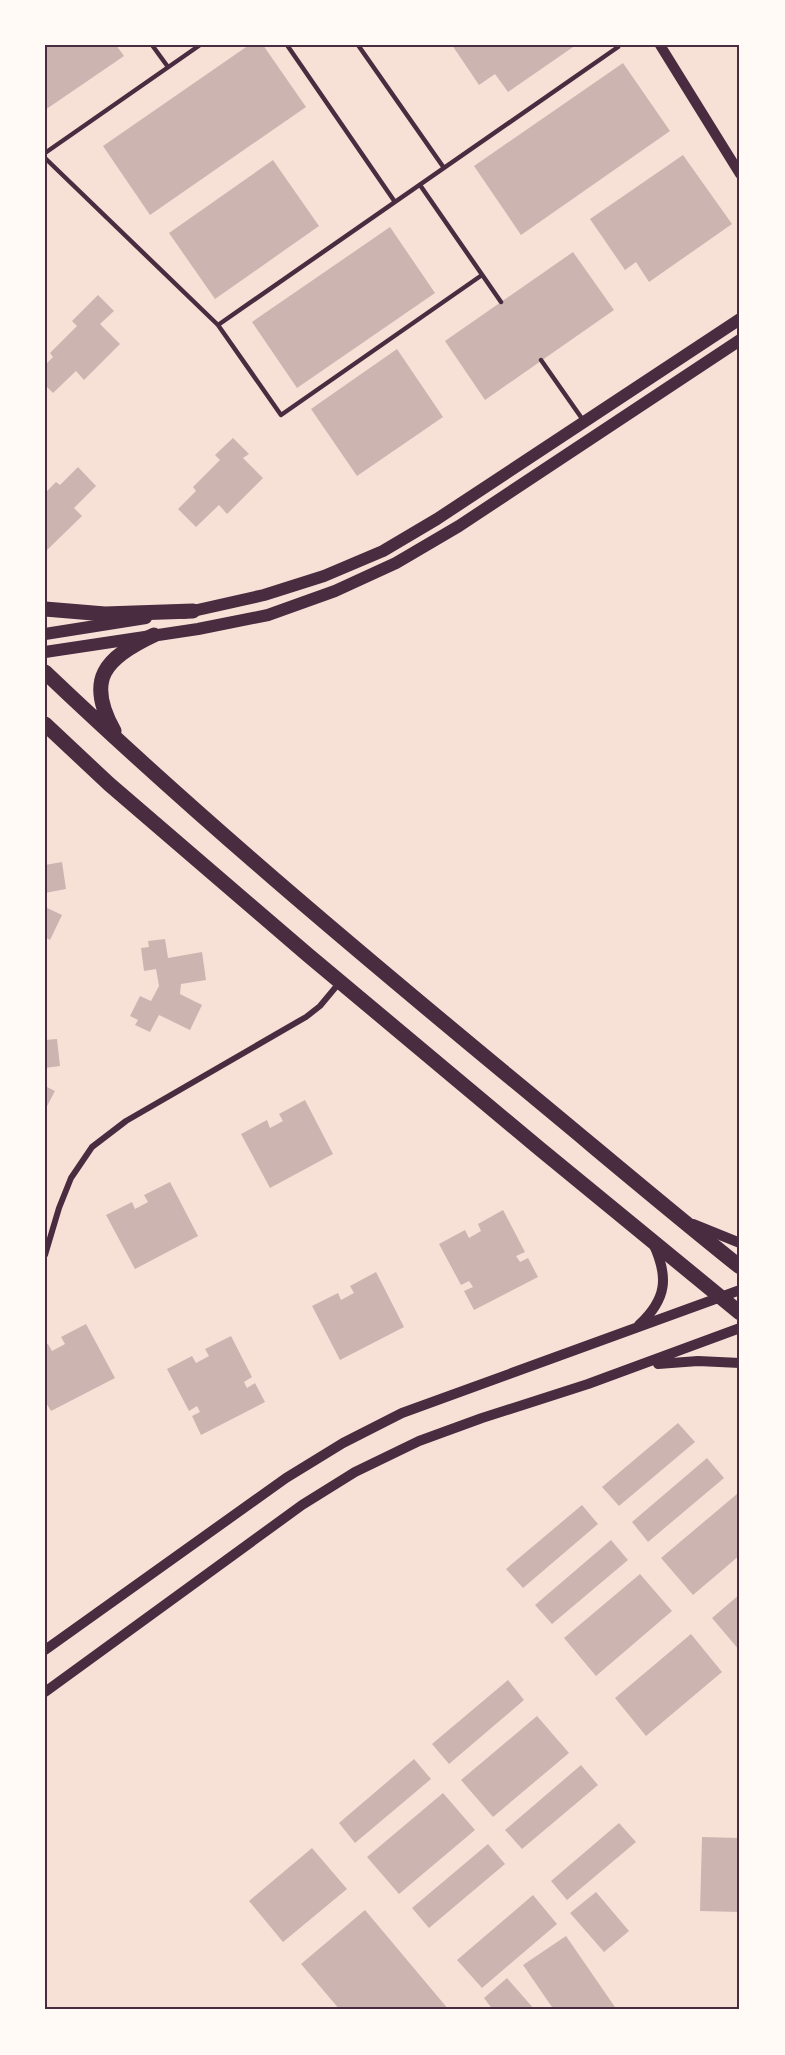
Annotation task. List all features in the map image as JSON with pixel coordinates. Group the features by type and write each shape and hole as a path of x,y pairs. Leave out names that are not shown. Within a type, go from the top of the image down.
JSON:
{"main road":[{"path":"45,634 193,611 264,595 324,576 383,551 437,519 740,320"},
{"path":"45,652 198,629 268,615 335,591 396,563 459,526 740,340"},
{"path":"45,609 105,614 193,611"},
{"path":"120,742 103,705 101,676 106,667 121,653 154,635"},
{"path":"45,672 188,804 301,902 740,1267"},
{"path":"45,724 109,784 340,981 740,1313"},
{"path":"45,732 68,745"}],"street":[{"path":"660,45 740,174"},
{"path":"45,1255 58,1208 71,1178 92,1147 126,1121 306,1017 320,1006 340,981"},
{"path":"680,1218 740,1243"},
{"path":"636,1328 653,1311 663,1289 662,1266 653,1242"},
{"path":"45,1650 286,1478 343,1443 402,1413 740,1290"},
{"path":"45,1692 302,1505 355,1472 419,1442 482,1418 588,1384 740,1328"},
{"path":"631,1368 670,1362 740,1363"}],"lane":[{"path":"153,45 168,67"},
{"path":"45,153 200,45"},
{"path":"287,45 395,202"},
{"path":"358,45 444,168"},
{"path":"218,325 618,47 616,45"},
{"path":"45,158 218,325 281,415 482,275"},
{"path":"420,185 501,302"},
{"path":"541,360 584,422"}],"building":[{"path":"45,45 116,45 124,56 45,110"},
{"path":"249,45 263,45 306,107 150,215 103,146"},
{"path":"452,45 576,45 508,92 495,74 479,85"},
{"path":"623,63 670,131 521,235 474,166"},
{"path":"683,155 732,224 649,282 636,262 625,270 590,219"},
{"path":"273,160 319,226 215,299 169,233"},
{"path":"390,227 435,293 297,388 252,322"},
{"path":"573,252 614,310 485,400 445,341"},
{"path":"98,295 114,311 100,324 120,344 84,380 76,371 53,393 45,385 45,365 53,357 50,353 77,326 72,321"},
{"path":"397,349 443,417 357,476 311,409"},
{"path":"233,438 249,454 243,458 263,478 227,514 219,505 196,527 178,509 196,491 193,487 220,460 215,455"},
{"path":"78,467 96,486 74,508 82,516 46,551 45,493 56,482 60,485"},
{"path":"62,862 66,889 45,893 45,865"},
{"path":"45,907 62,915 50,940 45,937"},
{"path":"165,939 168,958 202,952 206,980 181,984 180,994 202,1005 190,1030 159,1015 150,1032 135,1025 138,1020 130,1016 140,996 151,1001 159,986 156,969 144,971 141,948 149,947 148,941"},
{"path":"57,1039 60,1066 45,1068 45,1040"},
{"path":"45,1086 55,1091 45,1110"},
{"path":"305,1100 333,1154 270,1188 241,1134 267,1120 270,1128 283,1121 279,1114"},
{"path":"170,1182 198,1236 135,1269 106,1215 132,1202 135,1209 148,1202 144,1195"},
{"path":"503,1210 525,1252 516,1256 520,1262 528,1258 538,1277 474,1310 464,1291 473,1287 469,1281 461,1285 439,1244 465,1230 469,1238 481,1231 478,1224"},
{"path":"376,1272 404,1327 340,1360 312,1306 338,1293 341,1300 354,1293 350,1286"},
{"path":"86,1324 115,1378 51,1411 45,1401 45,1345 48,1344 52,1351 65,1344 61,1337"},
{"path":"231,1336 252,1377 244,1382 247,1388 255,1383 265,1402 201,1435 192,1416 200,1412 197,1406 189,1411 167,1369 192,1356 196,1363 209,1356 205,1349"},
{"path":"678,1423 695,1442 619,1506 602,1487"},
{"path":"707,1458 724,1478 648,1542 632,1522"},
{"path":"737,1494 740,1497 740,1555 693,1595 661,1558"},
{"path":"582,1505 598,1524 523,1588 506,1569"},
{"path":"611,1540 628,1560 552,1624 535,1605"},
{"path":"640,1574 672,1611 596,1676 564,1638"},
{"path":"740,1594 740,1651 712,1618"},
{"path":"691,1634 722,1672 646,1736 615,1698"},
{"path":"508,1680 524,1700 449,1764 432,1744"},
{"path":"537,1716 569,1753 493,1817 461,1780"},
{"path":"414,1759 431,1779 355,1843 339,1823"},
{"path":"581,1765 598,1785 522,1849 505,1830"},
{"path":"443,1793 475,1830 399,1894 367,1857"},
{"path":"619,1823 636,1842 567,1900 551,1881"},
{"path":"702,1837 740,1838 740,1912 700,1911"},
{"path":"488,1844 505,1864 429,1928 412,1908"},
{"path":"312,1848 347,1889 283,1942 249,1901"},
{"path":"596,1892 629,1931 604,1952 570,1913"},
{"path":"533,1895 557,1924 482,1988 457,1960"},
{"path":"365,1910 449,2010 340,2010 301,1964"},
{"path":"566,1936 617,2010 554,2010 523,1965"},
{"path":"507,1978 535,2010 493,2010 484,1998"}]}
